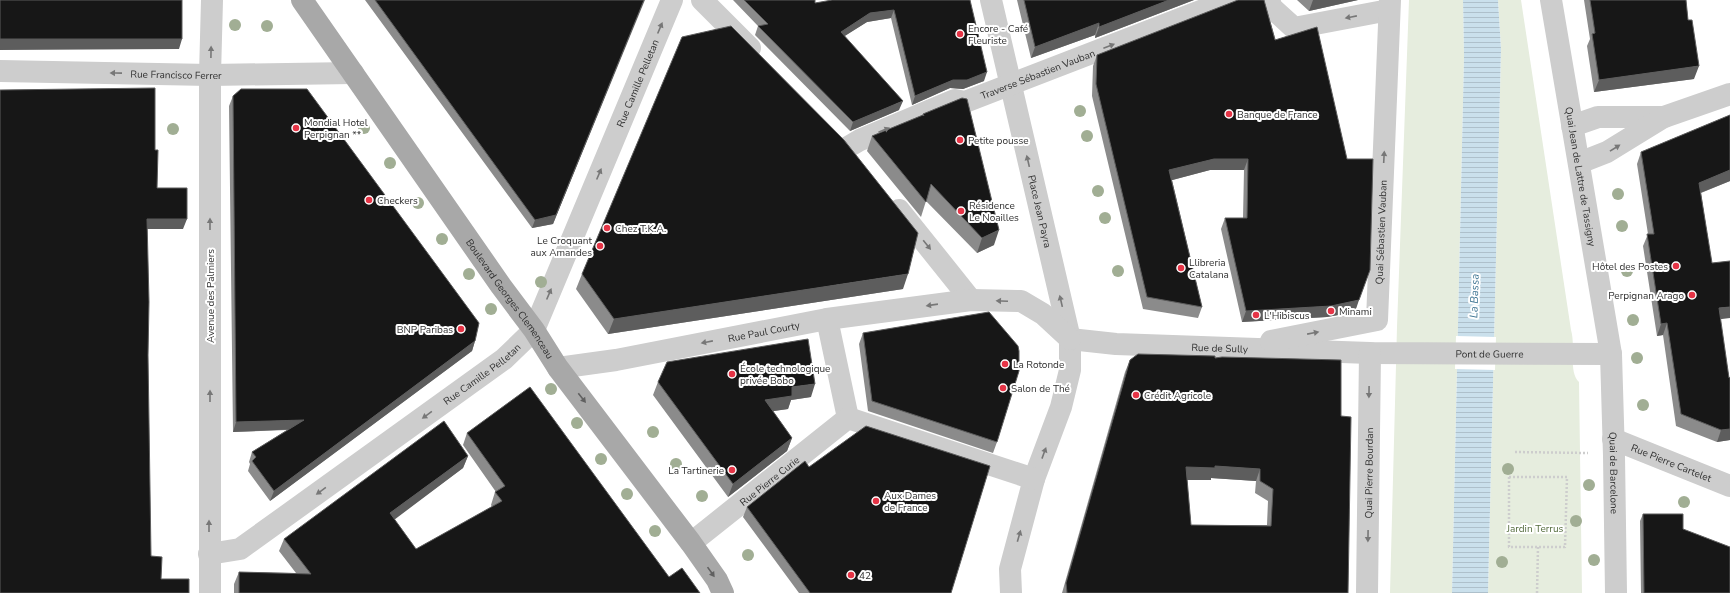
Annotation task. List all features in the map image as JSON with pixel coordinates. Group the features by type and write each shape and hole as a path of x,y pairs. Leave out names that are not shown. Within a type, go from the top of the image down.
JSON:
{"main road":[{"name":"Boulevard Georges Clemenceau","path":"302,0 501,286 534,330 558,368 691,543 717,580 723,593"}],"street":[{"name":"Avenue des Palmiers","path":"210,593 210,75 212,0"},
{"name":"Rue Camille Pelletan","path":"209,554 240,549 504,359 534,330 672,0"},
{"path":"702,0 764,62"},
{"name":"Place Jean Payra","path":"991,0 1070,339 1070,370 1063,400 1034,480 1010,569 1011,593"},
{"name":"Traverse Sébastien Vauban","path":"863,165 843,141 860,140 955,100 965,102 1228,0"},
{"path":"1269,0 1272,8 1294,28 1389,5"},
{"name":"Quai Jean de Lattre de Tassigny","path":"1551,0 1610,354"},
{"name":"Quai Sébastien Vauban","path":"1234,349 1377,320 1389,5"},
{"name":"Rue Francisco Ferrer","path":"0,71 210,75 353,73"},
{"path":"1579,162 1607,152 1664,117 1730,94"},
{"path":"1572,126 1598,116 1664,117"},
{"path":"888,196 971,300 1021,301 1043,314 1070,339"},
{"name":"Rue Paul Courty","path":"558,368 616,360 828,319 971,300"},
{"path":"828,319 848,418 1034,480"},
{"name":"Rue de Sully","path":"1070,339 1116,344 1370,353"},
{"name":"Pont de Guerre","path":"1370,353 1610,354"},
{"name":"Quai Pierre Bourdan","path":"1367,593 1370,353"},
{"name":"Quai de Barcelone","path":"1610,354 1616,593"},
{"name":"Rue Pierre Curie","path":"691,543 848,418"},
{"name":"Rue Pierre Cartelet","path":"1613,448 1730,486"}],"path":[{"path":"1515,452 1580,452 1613,448"},
{"path":"1509,477 1567,477 1565,547 1538,547 1509,547 1509,477"},
{"path":"1537,593 1538,547"}],"green space":[{"path":"1409,0 1463,0 1464,56 1452,593 1390,593 1397,327"},
{"name":"Jardin Terrus","path":"1498,0 1521,0 1573,343 1574,372 1579,382 1582,593 1488,593 1501,49"}],"water":[{"name":"La Bassa","path":"1463,0 1498,0 1501,49 1488,593 1452,593 1464,56"}],"pier":[{"path":"1456,336 1496,337 1495,370 1455,369"}],"building":[{"path":"0,0 182,0 182,39 0,39"},
{"path":"375,0 644,0 556,215 535,220"},
{"path":"744,0 815,0 815,3 832,0 970,0 987,72 967,80 953,80 915,96 894,10 870,13 841,32 903,101 853,122 758,26 768,24"},
{"path":"1024,0 1169,0 1099,27 1099,23 1035,47"},
{"path":"1238,0 1264,0 1275,40 1317,27 1347,159 1373,159 1370,270 1359,300 1331,306 1246,311 1225,218 1247,218 1248,159 1214,159 1169,170 1202,307 1147,297 1096,84 1097,55"},
{"path":"1590,0 1686,0 1688,20 1692,20 1699,66 1599,80 1592,34 1595,33"},
{"path":"731,26 844,140 918,233 908,274 614,319 582,274 682,37"},
{"path":"155,88 155,150 158,150 157,188 187,188 187,219 147,219 151,556 162,557 161,579 189,579 189,593 0,593 0,90"},
{"path":"241,89 307,89 479,323 475,341 274,491 252,461 256,457 252,452 304,420 236,422 233,96"},
{"name":"Résidence Le Noailles","path":"962,98 967,99 999,230 982,238 931,184 926,202 872,136 923,115 924,116 923,114"},
{"name":"Hôtel des Postes","path":"1730,115 1730,170 1699,183 1712,263 1730,261 1730,307 1719,308 1729,378 1730,377 1730,429 1721,430 1681,414 1667,323 1661,324 1647,234 1654,234 1641,152"},
{"path":"989,312 1018,346 1019,351 1019,371 997,442 872,401 863,333"},
{"path":"808,339 815,384 792,387 792,396 765,400 792,438 733,484 658,382 667,362"},
{"path":"1138,354 1215,356 1215,358 1341,360 1341,416 1351,417 1348,593 1067,593 1066,583 1130,360","holes":["1215,466 1260,469 1260,481 1273,489 1271,526 1191,525 1186,467 1215,468"]},
{"path":"530,387 669,577 682,568 700,593 239,593 239,572 311,574 284,539 444,421 468,456 390,513 416,549 502,501 495,492 505,486 467,433"},
{"name":"Aux Dames de France","path":"866,426 990,466 951,593 810,593 747,507 805,461 809,467"},
{"path":"1643,514 1683,514 1683,529 1730,547 1730,593 1644,593"}],"place":[{"name":"Encore - Café Fleuriste","path":"960,34"},
{"name":"Banque de France","path":"1229,114"},
{"name":"Mondial Hotel Perpignan **","path":"296,128"},
{"name":"Petite pousse","path":"960,140"},
{"name":"Checkers","path":"369,200"},
{"name":"Résidence Le Noailles","path":"961,211"},
{"name":"Chez T.K.A.","path":"607,228"},
{"name":"Le Croquant aux Amandes","path":"600,246"},
{"name":"Hôtel des Postes","path":"1676,266"},
{"name":"Llibreria Catalana","path":"1181,268"},
{"name":"Perpignan Arago","path":"1692,295"},
{"name":"Minami","path":"1331,311"},
{"name":"L'Hibiscus","path":"1256,315"},
{"name":"BNP Paribas","path":"461,329"},
{"name":"La Rotonde","path":"1005,364"},
{"name":"École technologique privée Bobo","path":"732,374"},
{"name":"Salon de Thé","path":"1003,388"},
{"name":"Crédit Agricole","path":"1136,395"},
{"name":"La Tartinerie","path":"732,470"},
{"name":"Aux Dames de France","path":"876,501"},
{"name":"42","path":"851,575"}]}
